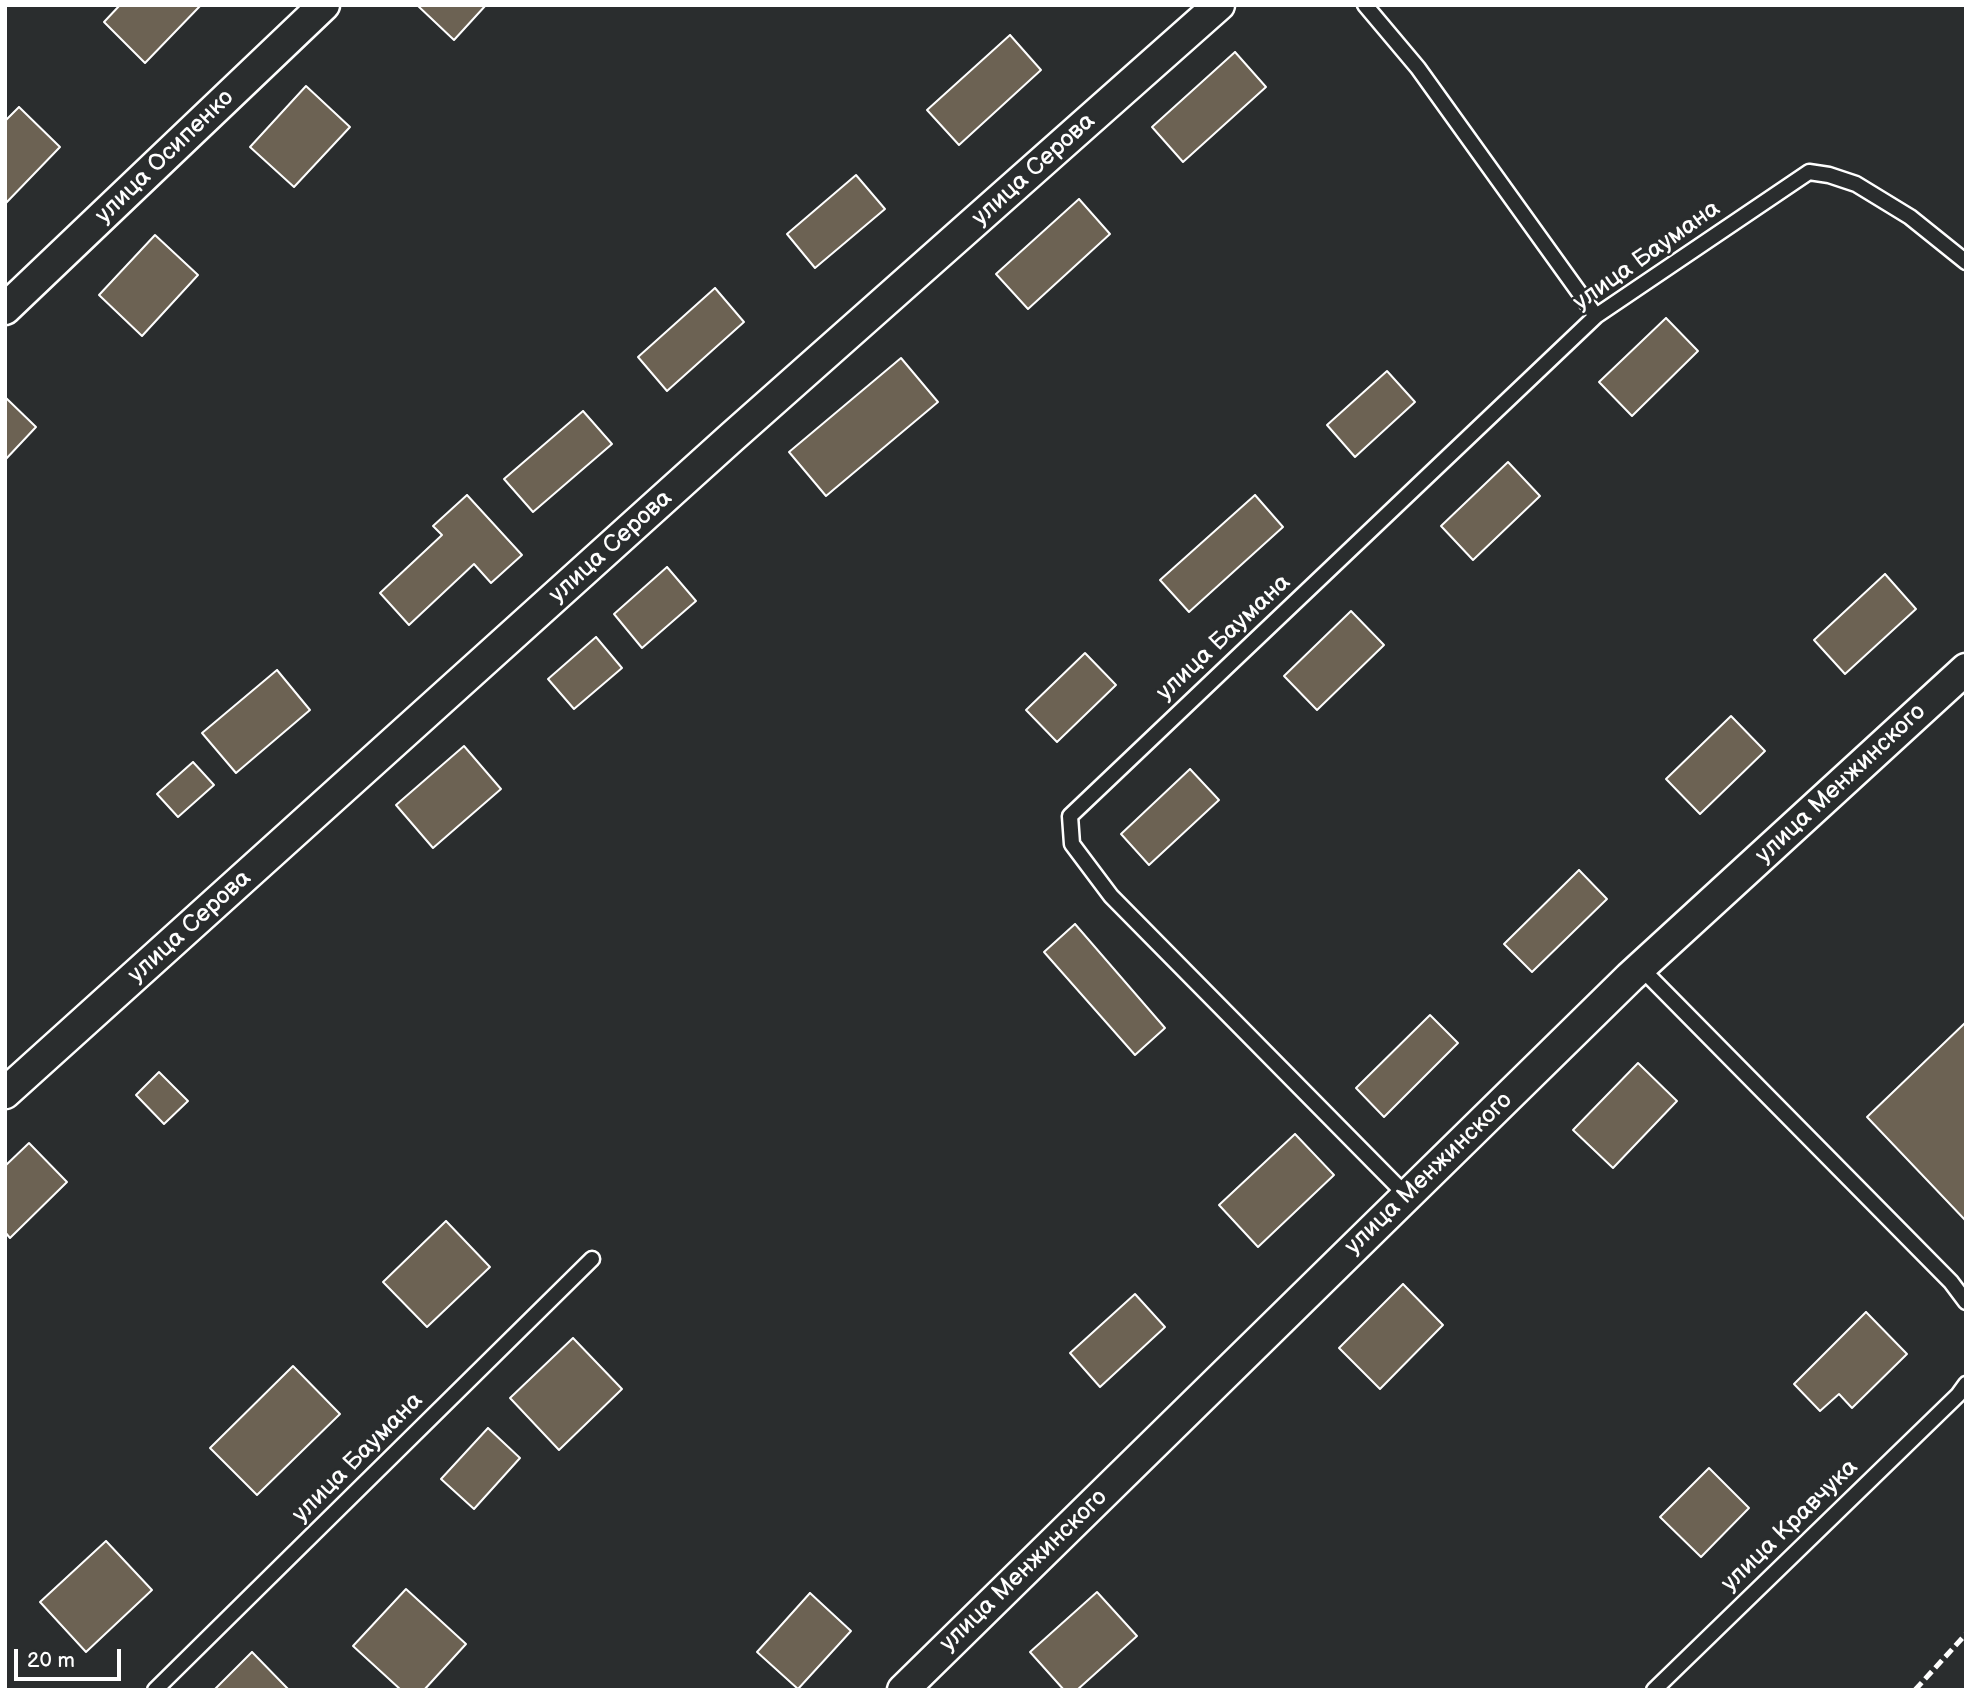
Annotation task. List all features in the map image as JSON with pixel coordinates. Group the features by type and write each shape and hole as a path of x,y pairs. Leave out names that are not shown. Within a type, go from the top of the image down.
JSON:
{"street":[{"name":"улица Осипенко","path":"5,309 324,5"},
{"name":"улица Серова","path":"5,1093 732,437 1219,5"},
{"name":"улица Менжинского","path":"903,1690 1641,968 1966,669"}],"lane":[{"path":"1365,5 1418,68 1596,316"},
{"name":"улица Баумана","path":"1407,1196 1111,896 1072,844 1070,816 1596,316 1810,172 1829,174 1856,184 1910,217 1966,262"},
{"path":"1641,968 1951,1282 1966,1302"},
{"name":"улица Баумана","path":"155,1690 592,1259"},
{"name":"улица Кравчука","path":"1654,1690 1962,1389"}],"building":[{"path":"120,5 201,5 145,63 104,22"},
{"path":"417,5 486,5 454,40"},
{"path":"1010,35 1041,70 959,145 927,110"},
{"path":"1235,52 1266,87 1183,162 1152,127"},
{"path":"306,86 350,127 294,187 250,147"},
{"path":"19,107 60,147 5,204 5,121"},
{"path":"856,175 885,209 815,268 787,234"},
{"path":"1079,199 1110,234 1028,309 996,274"},
{"path":"155,235 198,275 142,336 99,295"},
{"path":"715,288 744,322 667,391 638,357"},
{"path":"1666,318 1698,351 1632,416 1599,382"},
{"path":"901,358 938,402 826,496 789,452"},
{"path":"1387,371 1415,402 1355,457 1327,425"},
{"path":"5,397 36,427 5,460"},
{"path":"583,411 612,444 533,512 504,479"},
{"path":"1508,462 1540,496 1473,560 1441,526"},
{"path":"467,495 522,555 491,583 474,564 409,625 380,593 442,535 433,526"},
{"path":"1255,495 1283,527 1189,612 1160,580"},
{"path":"667,567 696,601 642,648 614,614"},
{"path":"1885,574 1916,609 1845,674 1814,640"},
{"path":"1351,611 1384,645 1317,710 1284,676"},
{"path":"596,637 622,668 574,709 548,679"},
{"path":"1085,653 1116,685 1057,742 1026,710"},
{"path":"277,670 310,710 236,773 202,733"},
{"path":"1731,716 1765,751 1700,814 1666,779"},
{"path":"464,746 501,789 433,848 396,805"},
{"path":"193,762 214,785 178,817 157,794"},
{"path":"1190,769 1219,800 1149,865 1121,834"},
{"path":"1579,870 1607,899 1532,972 1504,944"},
{"path":"1075,924 1165,1028 1135,1055 1044,952"},
{"path":"1430,1015 1458,1043 1384,1117 1356,1088"},
{"path":"1966,1022 1966,1221 1867,1117"},
{"path":"1638,1063 1677,1101 1613,1168 1573,1130"},
{"path":"159,1072 188,1101 164,1124 136,1095"},
{"path":"1295,1134 1334,1175 1258,1247 1219,1205"},
{"path":"29,1143 67,1182 10,1238 5,1232 5,1166"},
{"path":"446,1221 490,1267 427,1327 383,1282"},
{"path":"1403,1284 1443,1325 1380,1389 1339,1348"},
{"path":"1135,1294 1165,1327 1100,1387 1070,1353"},
{"path":"1866,1312 1907,1354 1852,1408 1839,1394 1820,1411 1794,1384"},
{"path":"573,1338 622,1389 559,1450 510,1398"},
{"path":"293,1366 340,1414 257,1495 210,1448"},
{"path":"488,1428 520,1458 474,1509 441,1479"},
{"path":"1709,1468 1749,1508 1701,1557 1660,1517"},
{"path":"106,1541 152,1590 86,1652 40,1602"},
{"path":"406,1589 466,1644 424,1690 401,1690 353,1646"},
{"path":"1097,1592 1137,1636 1077,1690 1064,1690 1030,1652"},
{"path":"810,1593 851,1631 798,1689 757,1652"},
{"path":"252,1652 289,1690 214,1690"}],"railway":[{"path":"1915,1690 1966,1634"}]}
